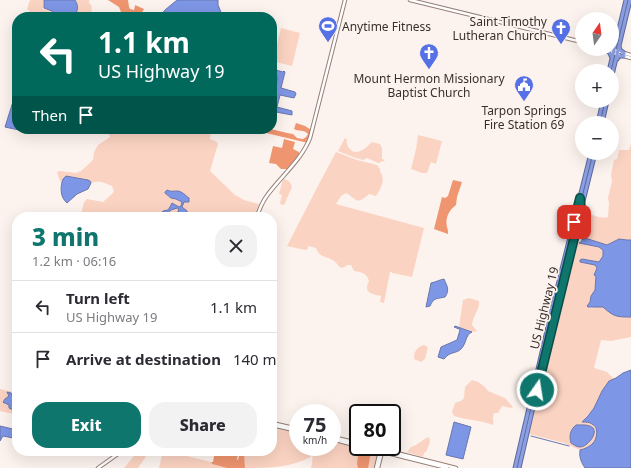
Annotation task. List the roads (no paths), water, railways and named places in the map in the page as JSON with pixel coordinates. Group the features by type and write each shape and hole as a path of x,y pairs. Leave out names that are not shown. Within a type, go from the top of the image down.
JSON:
{"highway":[{"path":"619,38 626,0"},
{"path":"619,40 630,0"},
{"path":"612,64 614,60 624,54 619,47"},
{"path":"611,56 614,60"},
{"path":"613,64 614,56"},
{"path":"581,199 589,160"},
{"name":"US Highway 19","path":"515,468 533,399 540,381 561,290 564,263 571,233 593,160"},
{"name":"US Highway 19","path":"533,399 534,386 552,309 576,232 581,210 581,199"},
{"path":"574,222 574,230 576,232"},
{"path":"571,233 571,252"},
{"path":"555,299 556,311"},
{"path":"552,309 554,313 552,327"},
{"path":"545,355 546,335"},
{"path":"540,381 539,375 542,359 541,356"},
{"path":"519,468 531,417 533,399"},
{"path":"525,428 523,444 525,446"}],"main road":[{"path":"258,212 267,196 301,155 308,144 345,0"},
{"path":"410,0 575,40"},
{"path":"619,52 631,56"},
{"path":"277,425 289,428"},
{"path":"98,468 115,456"},
{"path":"377,468 380,456"},
{"path":"400,456 447,468"},
{"path":"401,456 456,468"}],"water":[{"path":"44,0 75,0 77,4 76,12 52,12 44,8"},
{"path":"177,0 218,0 221,12 163,12"},
{"path":"277,70 284,71 281,88 295,92 296,94 294,98 280,95 277,107 277,81"},
{"path":"12,105 12,128 5,127"},
{"path":"277,107 292,111 292,115 277,112"},
{"path":"66,176 88,180 91,183 88,189 77,194 67,203 63,198 61,189 63,179"},
{"path":"167,190 181,192 189,198 189,202 184,202 182,207 187,212 178,212 179,209 177,208 169,212 162,212 168,210 172,203 179,207 181,206 182,202 171,198 165,192"},
{"path":"585,238 607,245 619,239 631,240 631,317 616,316 603,307 587,306 595,290 596,276 594,275 597,268 595,265 580,262 580,260 582,259 599,262 603,256 603,250 599,247 579,243 582,239 585,240"},
{"path":"444,279 448,290 447,295 436,299 430,306 426,307 431,283"},
{"path":"455,326 472,332 468,335 463,347 459,351 448,355 444,359 438,357 441,347 457,340 460,330 454,327"},
{"path":"631,370 631,468 585,468 582,464 580,450 588,447 594,442 597,432 594,425 587,422 582,422 594,408 602,391 609,381"},
{"path":"7,392 11,393 12,395 12,410 9,408 9,405 3,402 9,396"},
{"path":"454,422 471,427 463,459 446,455"},
{"path":"576,425 589,426 593,428 594,431 591,440 586,445 580,447 577,447 571,443 570,438 570,433"},
{"path":"0,426 12,429 12,438 3,436 0,441"}],"waterway":[{"path":"531,436 569,446"}],"place":[{"name":"Anytime Fitness","path":"328,43"},
{"name":"Saint Timothy Lutheran Church","path":"561,45"},
{"name":"Mount Hermon Missionary Baptist Church","path":"429,70"},
{"name":"Tarpon Springs Fire Station 69","path":"524,102"}]}
